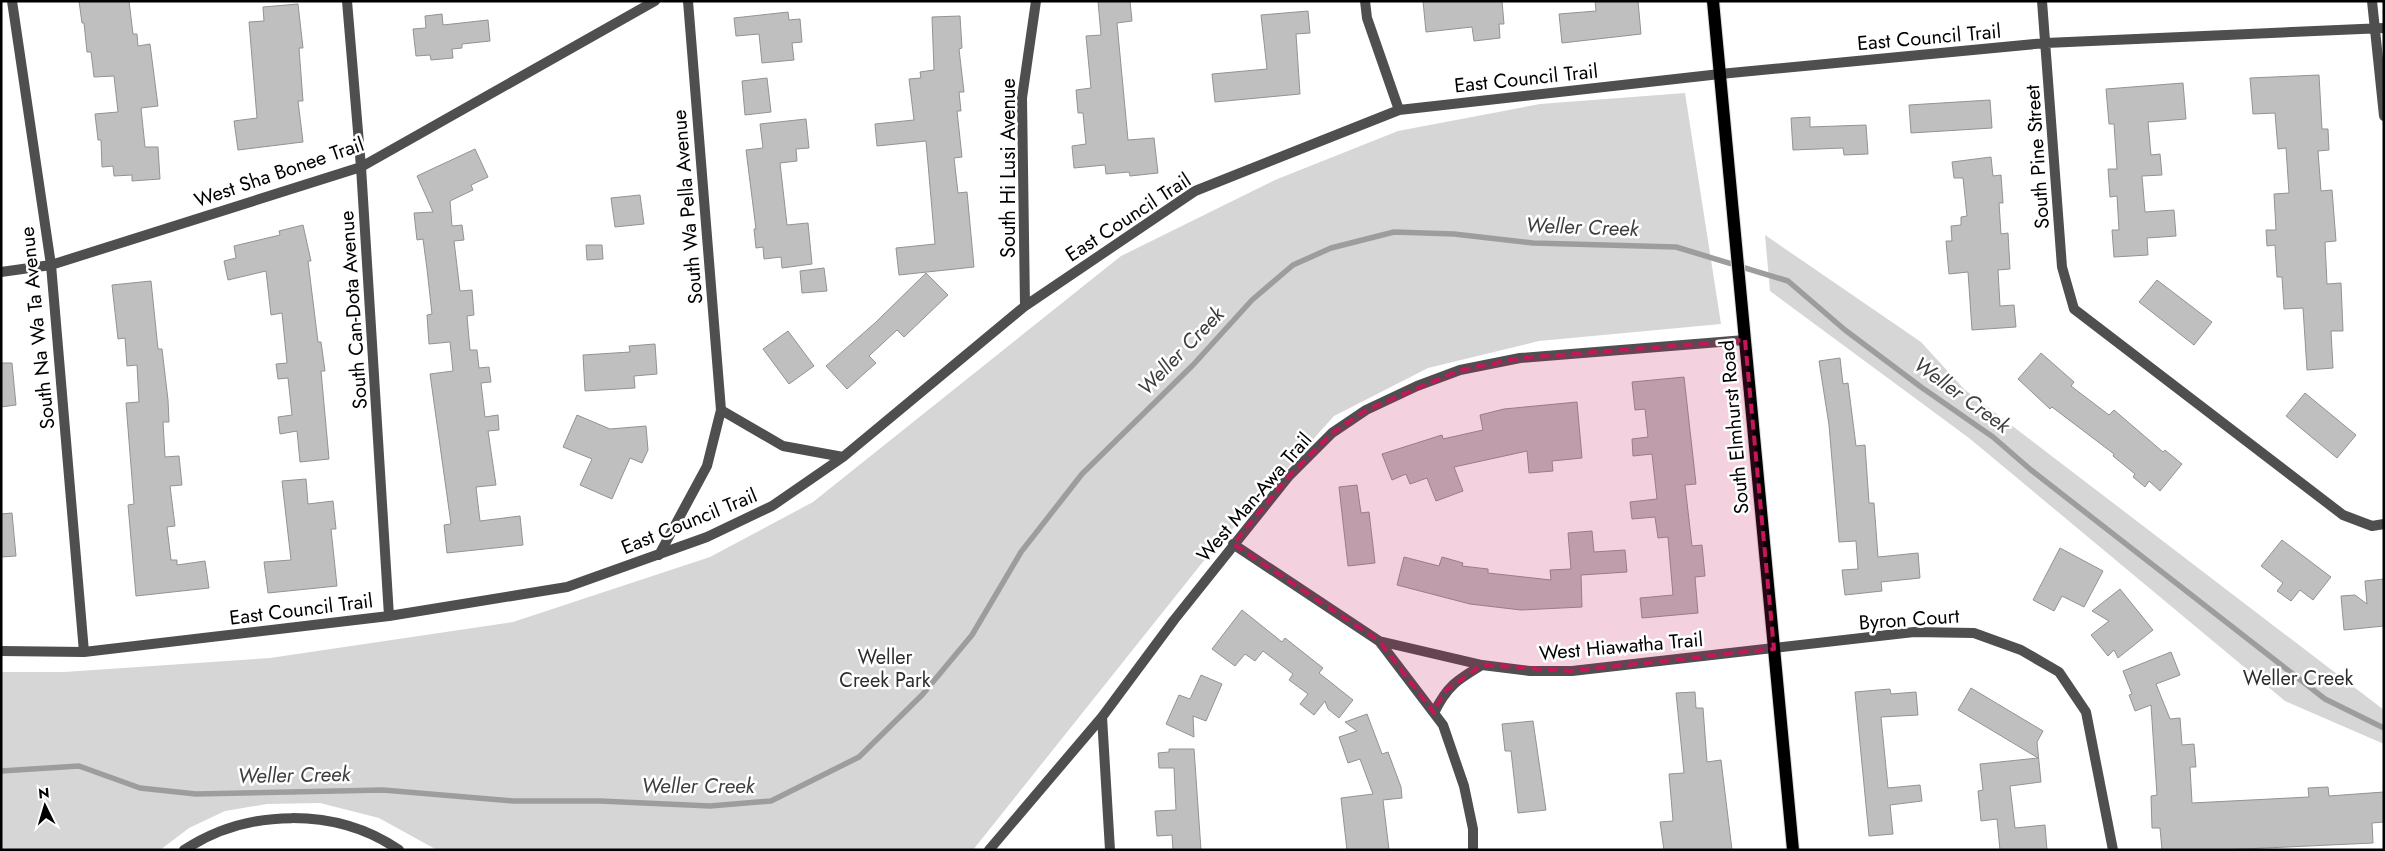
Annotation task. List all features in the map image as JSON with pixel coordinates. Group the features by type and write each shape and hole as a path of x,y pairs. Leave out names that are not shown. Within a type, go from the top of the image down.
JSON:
{"main road":[{"name":"South Elmhurst Road","path":"1713,1 1793,850"}],"street":[{"name":"South Na Wa Ta Avenue","path":"12,1 51,264 84,652"},
{"name":"South Can-Dota Avenue","path":"347,1 361,167 389,616"},
{"name":"West Sha Bonee Trail","path":"1,272 51,264 361,167 655,1"},
{"name":"South Wa Pella Avenue","path":"659,555 707,466 721,410 688,1"},
{"name":"South Hi Lusi Avenue","path":"1026,306 1022,98 1036,1"},
{"path":"1365,1 1367,18 1399,110"},
{"name":"South Pine Street","path":"2042,1 2062,267 2074,309 2344,516 2372,526 2384,524"},
{"path":"2372,1 2380,28 2384,116"},
{"name":"East Council Trail","path":"1,651 84,652 389,616 567,587 707,537 772,506 843,457 1026,306 1195,191 1399,110 1720,74 2046,43 2380,28"},
{"name":"West Man-Awa Trail","path":"989,850 1102,717 1233,544 1290,476 1332,433 1366,410 1418,386 1460,370 1520,358 1745,340"},
{"path":"721,410 783,446 843,457"},
{"name":"West Hiawatha Trail","path":"1233,544 1379,640 1482,665 1530,671 1572,671 1774,649"},
{"name":"Byron Court","path":"1774,649 1914,632 1974,633 2021,650 2058,672 2086,712 2113,850"},
{"path":"1379,640 1443,725 1464,786 1473,829 1473,850"},
{"path":"1434,713 1444,692 1482,665"},
{"path":"1102,717 1110,850"},
{"path":"184,850 215,832 238,824 260,820 330,819 374,834 399,850"}],"highlighted area":[{"path":"1745,340 1774,649 1572,671 1482,665 1444,692 1434,713 1379,641 1233,544 1289,476 1332,433 1366,410 1460,370 1520,358"}],"green space":[{"name":"Weller Creek Park","path":"1685,93 1721,324 1539,341 1428,368 1334,416 1202,563 973,850 437,850 379,818 320,803 267,804 225,811 189,828 160,850 1,850 1,672 64,672 270,658 513,622 710,557 813,502 1121,256 1275,180 1398,131 1540,104"},
{"name":"Weller Creek","path":"1765,235 1921,342 1964,389 2384,710 2384,744 2285,701 1969,438 1770,291"}],"building":[{"path":"79,1 129,1 133,34 137,34 138,46 150,44 158,106 141,108 145,147 158,147 160,179 132,181 132,175 114,176 113,166 102,167 101,140 98,140 95,114 118,112 114,76 94,77 91,52 87,52 84,23 82,23"},
{"path":"1098,1 1130,1 1132,21 1117,23 1128,140 1154,138 1158,173 1130,176 1129,172 1106,174 1105,165 1074,168 1072,146 1086,144 1083,113 1078,113 1076,90 1091,88 1086,36 1101,35"},
{"path":"1423,1 1502,1 1504,24 1499,24 1500,38 1474,41 1472,27 1426,32"},
{"path":"1595,1 1638,1 1641,34 1562,43 1559,14 1596,11"},
{"path":"298,4 303,48 299,48 303,101 298,101 303,142 238,150 234,121 257,118 249,22 264,21 263,7"},
{"path":"1308,11 1310,33 1296,34 1300,94 1215,102 1212,74 1267,69 1261,15"},
{"path":"788,12 789,20 800,19 802,42 792,43 794,60 762,63 759,34 736,36 734,18"},
{"path":"442,14 443,25 488,20 490,41 462,44 462,48 452,49 453,58 431,60 430,55 416,56 413,29 426,28 425,16"},
{"path":"960,16 962,48 959,49 964,92 959,92 961,111 957,111 962,157 954,158 958,193 967,192 974,267 899,275 896,248 935,244 926,141 877,146 875,124 914,120 909,79 921,78 920,72 934,70 932,17"},
{"path":"2319,75 2322,129 2328,129 2329,150 2318,151 2321,191 2332,190 2336,241 2325,242 2327,284 2341,283 2343,331 2331,331 2333,368 2307,370 2303,308 2284,309 2282,277 2277,277 2275,245 2267,246 2266,230 2276,230 2274,194 2289,193 2286,148 2278,149 2275,113 2253,114 2250,78"},
{"path":"767,78 771,112 745,115 742,81"},
{"path":"2183,83 2186,119 2148,122 2151,155 2160,154 2162,175 2142,176 2145,212 2174,210 2176,236 2147,238 2148,255 2114,257 2112,230 2119,230 2117,196 2110,197 2108,169 2117,169 2114,124 2109,124 2106,89"},
{"path":"1990,100 1992,128 1911,133 1909,105"},
{"path":"1810,117 1810,127 1866,125 1868,154 1844,155 1843,148 1793,150 1791,118"},
{"path":"806,119 809,148 796,149 797,161 780,163 787,225 808,223 812,264 782,268 781,257 764,259 763,247 756,248 754,229 756,229 746,150 763,148 760,124"},
{"path":"475,149 488,177 471,185 473,190 450,201 452,226 462,225 464,240 454,241 460,291 472,290 474,315 467,316 470,350 477,350 479,368 489,367 491,382 481,383 485,417 498,415 499,430 488,431 496,485 476,487 480,521 520,516 523,545 447,553 444,525 451,524 430,374 453,371 450,342 429,344 427,315 432,314 427,269 423,239 417,240 414,213 433,212 417,176"},
{"path":"1991,157 1993,176 2001,175 2003,203 1999,203 2001,234 2008,233 2010,269 1998,270 2000,306 2014,305 2016,327 1972,330 1968,272 1949,274 1946,241 1952,241 1951,226 1961,225 1961,217 1967,216 1963,178 1954,178 1952,162"},
{"path":"640,195 644,224 615,227 611,198"},
{"path":"303,225 311,261 308,261 318,342 321,342 325,371 321,371 329,459 300,462 297,431 280,434 278,417 292,415 288,378 278,379 276,364 287,363 282,313 271,315 266,271 228,280 224,261 236,258 234,246 280,235 279,231"},
{"path":"586,245 602,245 603,259 587,260"},
{"path":"824,268 827,291 802,293 800,271"},
{"path":"926,273 948,295 904,337 897,330 869,356 876,363 847,389 826,366 876,322"},
{"path":"2157,280 2212,322 2194,345 2139,302"},
{"path":"151,281 158,349 162,349 168,400 169,422 163,422 165,457 179,456 182,485 170,486 175,526 167,527 171,560 177,560 177,565 205,561 209,588 136,596 128,505 134,504 126,403 139,402 137,365 127,366 125,338 118,339 112,285"},
{"path":"788,331 814,366 789,384 763,349"},
{"path":"655,344 657,374 634,376 635,388 585,391 583,355 630,352 629,346"},
{"path":"2041,353 2074,382 2071,386 2109,415 2114,410 2163,452 2165,450 2182,464 2160,491 2149,481 2145,487 2133,477 2135,474 2113,456 2114,454 2052,407 2050,409 2018,379"},
{"path":"1840,358 1843,384 1848,383 1856,446 1865,445 1869,503 1874,503 1878,557 1918,553 1920,578 1881,582 1882,591 1845,595 1842,570 1858,569 1856,541 1839,542 1829,425 1819,361"},
{"path":"1,363 12,363 16,405 1,407"},
{"path":"1684,377 1696,484 1685,485 1692,546 1702,545 1705,576 1695,577 1698,613 1642,618 1640,598 1673,595 1668,537 1658,538 1655,517 1632,519 1630,502 1657,499 1652,454 1633,456 1632,439 1648,437 1645,409 1635,410 1632,382"},
{"path":"2305,393 2356,435 2337,458 2286,416"},
{"path":"1577,402 1582,458 1552,461 1553,471 1529,473 1527,451 1454,467 1463,491 1436,501 1427,478 1410,484 1406,474 1392,480 1382,454 1442,435 1443,439 1483,430 1480,415 1504,409"},
{"path":"577,415 610,429 646,426 648,450 642,463 630,458 612,499 580,485 592,459 563,447"},
{"path":"306,479 308,504 333,501 336,529 331,529 337,586 268,593 264,562 291,560 282,481"},
{"path":"1357,485 1361,513 1369,512 1375,563 1348,566 1339,487"},
{"path":"12,513 16,556 1,557 1,514"},
{"path":"1592,531 1594,552 1625,550 1627,572 1581,575 1582,607 1521,610 1470,604 1397,585 1404,557 1439,566 1442,557 1463,563 1462,566 1488,569 1488,573 1551,580 1550,570 1571,569 1568,533"},
{"path":"2282,540 2331,577 2313,600 2300,590 2291,601 2277,591 2283,583 2261,566"},
{"path":"2060,548 2103,571 2084,607 2062,596 2054,611 2033,600"},
{"path":"2384,579 2384,626 2344,630 2341,596 2355,595 2367,604 2365,581"},
{"path":"2120,589 2153,630 2118,658 2114,650 2108,656 2091,635 2109,621 2092,611"},
{"path":"1242,610 1282,642 1285,638 1323,668 1319,673 1353,700 1339,718 1328,709 1325,701 1314,715 1300,704 1308,694 1289,680 1293,674 1263,651 1255,661 1245,654 1235,666 1212,649"},
{"path":"2171,652 2180,675 2156,684 2170,719 2180,718 2182,745 2194,744 2196,767 2190,767 2192,803 2309,797 2308,788 2328,787 2329,796 2384,792 2384,822 2372,823 2373,843 2222,850 2162,850 2160,828 2152,828 2151,796 2157,795 2151,705 2135,711 2129,695 2132,694 2123,671"},
{"path":"1201,675 1222,684 1206,721 1193,716 1194,737 1166,724 1179,695 1190,699"},
{"path":"1971,688 2043,731 2037,742 2041,782 2010,786 2015,828 2045,825 2047,850 2000,850 1997,819 1981,821 1978,791 1983,790 1980,764 2038,758 1958,710"},
{"path":"1890,689 1891,694 1916,692 1918,715 1881,717 1888,788 1920,785 1922,801 1890,805 1893,834 1869,836 1855,692"},
{"path":"1695,692 1696,708 1703,708 1707,762 1721,760 1732,850 1664,850 1660,822 1673,821 1669,774 1684,773 1676,693"},
{"path":"1367,714 1382,754 1388,752 1401,787 1402,798 1383,800 1389,850 1347,850 1341,798 1373,794 1360,759 1348,763 1339,737 1357,731 1345,722"},
{"path":"1533,721 1546,810 1518,813 1511,751 1505,751 1502,724"},
{"path":"1169,749 1194,749 1201,850 1173,850 1172,835 1157,836 1155,811 1176,810 1174,768 1159,768 1158,753 1169,752"}],"waterway":[{"name":"Weller Creek","path":"1,771 79,766 140,788 196,794 383,790 513,801 600,801 710,806 771,801 859,757 922,695 972,635 1021,552 1082,474 1193,365 1252,300 1293,265 1331,248 1394,232 1454,234 1533,243 1676,247 1788,281 1845,330 1921,387 1993,437 2031,470 2325,699 2384,728"}]}
